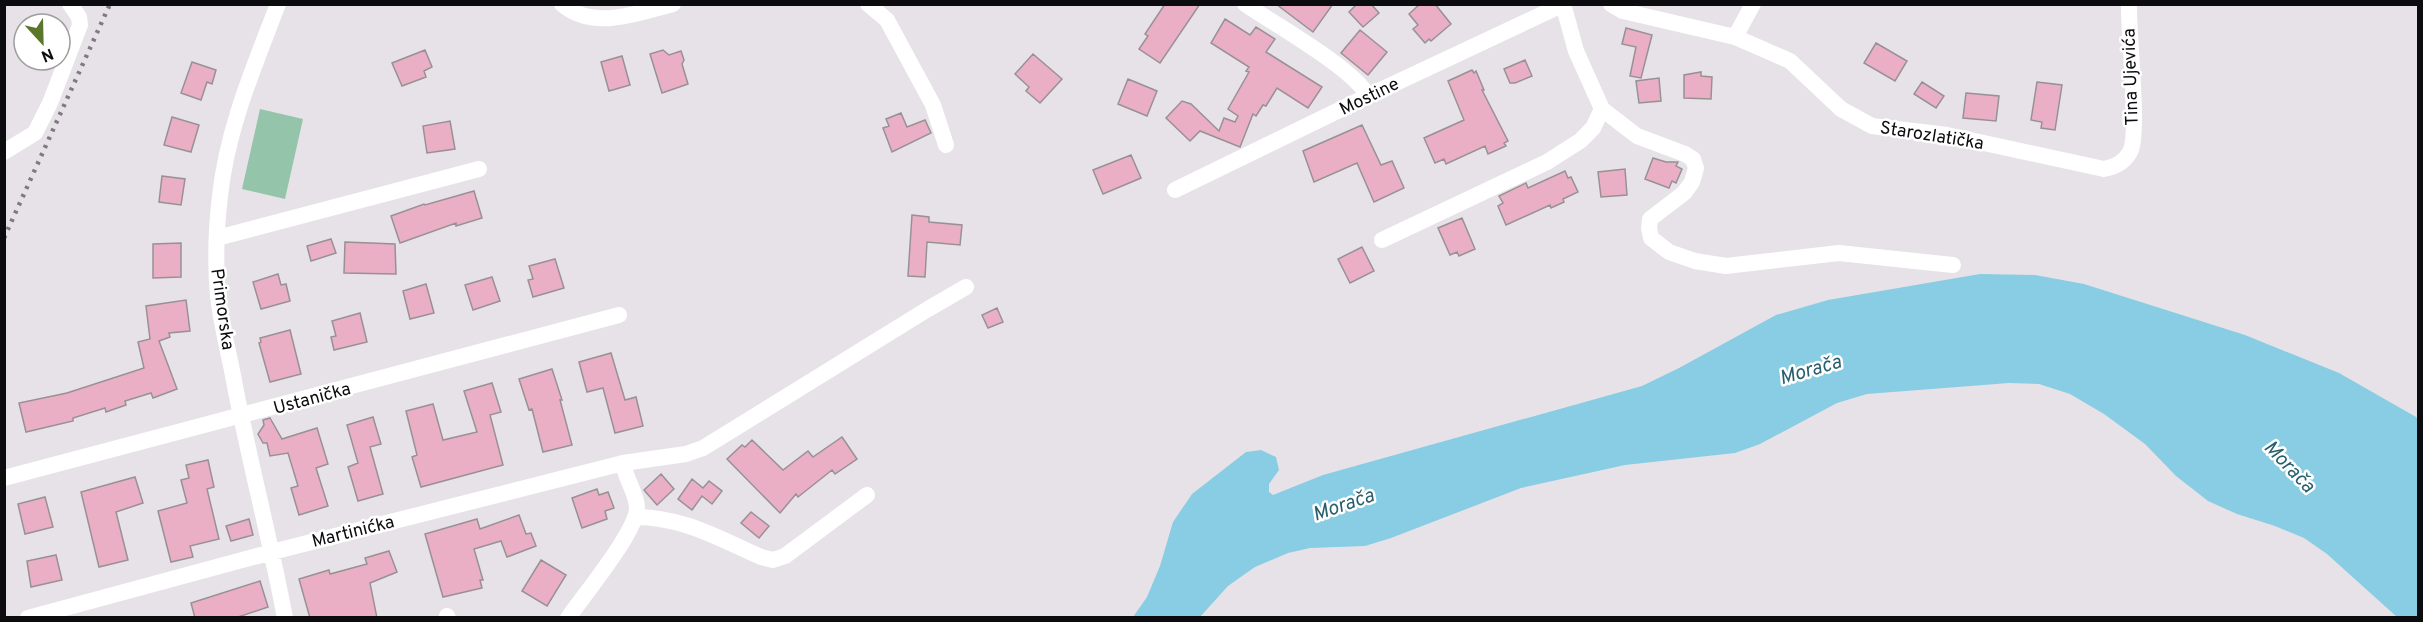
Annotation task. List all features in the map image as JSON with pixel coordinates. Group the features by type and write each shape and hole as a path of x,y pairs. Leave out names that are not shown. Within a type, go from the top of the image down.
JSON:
{"street":[{"path":"4,152 35,133 50,103 80,25 79,17 70,4"},
{"name":"Primorska","path":"278,4 236,118 223,174 217,238 218,298 241,417 285,618"},
{"path":"562,4 570,12 584,18 607,19 673,4"},
{"path":"868,4 887,20 933,105 946,145"},
{"path":"1245,4 1317,52 1358,83 1368,96"},
{"name":"Starozlatička","path":"1611,4 1623,11 1735,37 1790,62 1841,109 1872,126 1947,135 2104,169 2115,167 2124,161 2132,150"},
{"path":"1735,37 1753,4"},
{"name":"Tina Ujevića","path":"2129,4 2132,150"},
{"path":"1563,5 1576,51 1602,109 1637,136 1693,159 1696,168 1692,182 1684,193 1650,219 1651,238 1669,252 1695,261 1726,266 1839,253 1953,265"},
{"name":"Mostine","path":"1175,190 1563,5"},
{"path":"1382,240 1547,162 1580,141 1593,128 1602,109"},
{"path":"217,238 479,169"},
{"name":"Martinićka","path":"28,618 272,552 623,463 686,454 703,448 966,287"},
{"name":"Ustanička","path":"4,478 619,315"},
{"path":"568,618 622,542 635,517 636,499 623,463"},
{"path":"635,517 657,517 687,524 760,557 773,560 785,556 867,495"}],"green space":[{"path":"260,109 303,119 285,199 242,189"}],"water":[{"name":"Morača","path":"1980,274 2035,275 2084,284 2245,335 2339,373 2416,417 2418,420 2418,617 2397,617 2327,554 2304,538 2208,501 2176,476 2145,444 2104,414 2070,394 2039,384 2009,383 1867,394 1837,403 1760,444 1735,453 1625,465 1521,488 1365,546 1310,548 1288,553 1255,567 1228,586 1200,617 1133,617 1147,597 1160,566 1173,522 1192,494 1246,452 1261,450 1276,457 1279,470 1269,484 1269,492 1273,495 1323,475 1642,386 1776,315 1828,300"}],"building":[{"path":"1165,4 1200,4 1160,63 1139,49 1148,36 1145,34"},
{"path":"1276,4 1333,4 1313,32"},
{"path":"1357,4 1371,4 1379,13 1363,27 1349,12"},
{"path":"1420,4 1435,4 1451,24 1431,41 1429,39 1425,43 1413,29 1418,25 1409,14"},
{"path":"1225,19 1250,35 1256,27 1275,39 1266,52 1322,87 1308,108 1277,88 1266,106 1263,105 1256,116 1253,114 1240,147 1200,131 1190,141 1166,118 1182,101 1191,104 1219,131 1224,118 1235,122 1238,116 1228,109 1249,72 1246,71 1249,67 1211,43"},
{"path":"1626,28 1652,35 1641,78 1630,76 1636,47 1622,44"},
{"path":"1360,30 1387,52 1368,75 1341,53"},
{"path":"1876,43 1907,61 1895,81 1864,63"},
{"path":"425,50 432,67 424,71 426,77 402,86 392,63"},
{"path":"663,50 669,55 681,51 688,84 662,93 650,54"},
{"path":"1033,54 1062,79 1040,103 1026,91 1029,87 1015,74"},
{"path":"622,56 630,85 609,91 601,62"},
{"path":"1525,60 1532,76 1510,83 1504,69"},
{"path":"192,62 216,70 212,84 207,82 201,100 181,93"},
{"path":"1472,70 1474,73 1476,71 1484,90 1482,90 1508,141 1504,143 1506,146 1488,154 1485,146 1446,164 1444,159 1435,163 1424,138 1464,120 1448,81"},
{"path":"1701,72 1701,76 1712,77 1711,99 1684,98 1684,75"},
{"path":"1659,78 1661,101 1639,103 1636,81"},
{"path":"1128,79 1157,91 1147,116 1118,104"},
{"path":"1922,82 1944,96 1936,108 1914,94"},
{"path":"2037,82 2062,85 2055,130 2041,128 2042,122 2031,120"},
{"path":"1966,93 1999,96 1996,121 1963,118"},
{"path":"901,113 907,127 925,120 931,133 892,152 883,128 889,126 886,119"},
{"path":"172,117 199,125 191,152 164,145"},
{"path":"450,121 455,149 427,153 423,126"},
{"path":"1362,125 1381,165 1392,161 1404,188 1374,202 1357,163 1314,182 1303,151"},
{"path":"1131,155 1141,178 1103,194 1093,170"},
{"path":"1653,158 1666,162 1678,162 1676,166 1682,169 1676,183 1672,181 1669,188 1645,179"},
{"path":"1625,169 1627,195 1601,197 1598,172"},
{"path":"1565,171 1568,178 1571,177 1578,192 1551,208 1550,205 1506,225 1498,206 1503,203 1499,196 1526,183 1528,188"},
{"path":"162,176 185,179 181,205 159,202"},
{"path":"474,191 482,218 456,226 456,223 400,243 391,216 424,204"},
{"path":"912,215 929,217 929,222 962,225 960,245 927,242 925,277 908,276"},
{"path":"1462,218 1475,249 1459,256 1457,252 1450,255 1438,228"},
{"path":"331,239 336,253 311,261 307,246"},
{"path":"345,242 395,244 396,274 344,273"},
{"path":"181,243 181,277 153,278 153,244"},
{"path":"1362,247 1374,271 1350,283 1338,259"},
{"path":"555,259 564,288 533,297 528,280 533,279 529,266"},
{"path":"278,274 281,285 286,284 290,301 261,309 253,282"},
{"path":"492,277 500,301 473,310 465,285"},
{"path":"426,284 434,313 410,319 403,291"},
{"path":"186,300 190,331 169,333 170,337 159,341 177,389 153,398 151,393 125,401 126,405 106,412 105,408 73,418 73,421 26,432 19,403 67,393 144,368 138,342 150,339 146,306"},
{"path":"997,308 1003,322 988,328 982,315"},
{"path":"360,313 367,342 334,350 331,337 336,336 332,321"},
{"path":"290,330 301,374 270,382 259,343 260,338"},
{"path":"611,353 625,400 636,397 643,426 615,433 603,388 587,392 579,362"},
{"path":"552,369 572,445 543,452 532,409 529,410 519,379"},
{"path":"492,383 501,412 490,415 503,465 421,487 412,457 417,455 406,411 433,404 443,440 477,432 464,391"},
{"path":"373,417 381,444 370,447 383,494 358,501 348,467 358,463 347,425"},
{"path":"270,418 282,439 317,428 328,464 316,468 328,506 299,515 291,488 298,486 288,453 270,456 267,443 263,443 258,434 264,425 263,420"},
{"path":"842,437 857,459 835,474 832,470 798,497 796,494 780,513 727,459 742,445 745,447 752,440 783,470 808,451 813,457"},
{"path":"208,460 214,487 207,489 219,539 190,546 193,557 171,562 158,511 187,503 181,480 189,478 186,465"},
{"path":"661,474 674,489 657,505 644,490"},
{"path":"135,477 143,503 116,512 128,560 99,567 81,492"},
{"path":"692,479 703,488 709,481 722,491 712,504 702,496 692,510 678,499"},
{"path":"597,489 599,495 608,492 614,508 605,511 607,519 582,528 572,498"},
{"path":"45,497 53,527 25,534 18,504"},
{"path":"751,512 769,526 759,538 741,523"},
{"path":"519,515 526,534 531,533 536,546 507,557 501,541 474,549 483,580 480,580 482,588 443,597 425,534 477,519 480,529"},
{"path":"249,519 253,535 231,541 226,526"},
{"path":"389,551 397,572 370,583 377,618 310,618 299,579 329,570 330,574 367,564 365,558"},
{"path":"56,555 62,580 31,587 27,561"},
{"path":"541,560 566,575 547,606 522,591"},
{"path":"260,581 268,607 235,618 195,618 191,603"}],"railway":[{"path":"4,238 110,4"}]}
